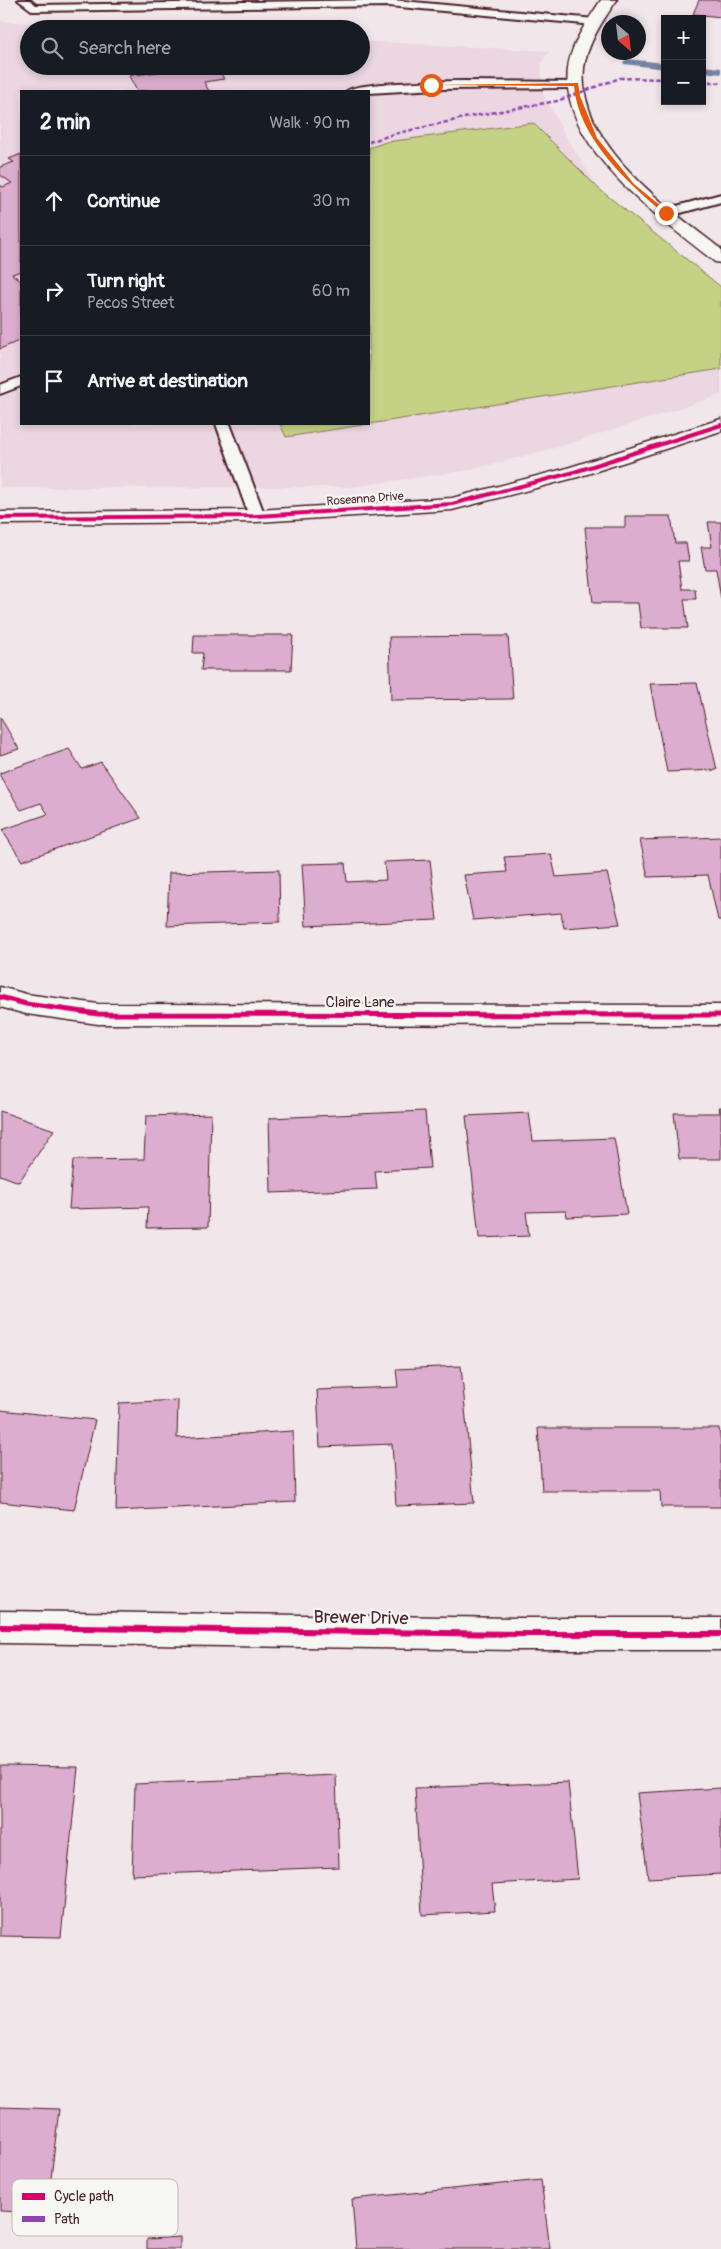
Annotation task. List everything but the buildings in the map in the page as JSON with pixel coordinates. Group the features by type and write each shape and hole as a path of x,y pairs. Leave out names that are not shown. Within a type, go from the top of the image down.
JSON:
{"street":[{"path":"609,0 584,42 576,68 577,96 595,138 632,185 721,258"},
{"name":"Roseanna Drive","path":"0,518 257,516 452,504 571,472 721,425"},
{"name":"Claire Lane","path":"0,997 26,1004 98,1014 721,1015"},
{"name":"Brewer Drive","path":"0,1627 510,1634 721,1634"}],"lane":[{"path":"22,0 33,8 389,3 595,22"},
{"path":"363,90 431,85 576,84"},
{"path":"666,213 721,198"},
{"path":"0,390 20,381"},
{"path":"222,425 257,516"}],"shaded area":[{"path":"0,21 20,22 20,75 370,75 370,41 549,51 541,64 543,94 566,137 599,189 721,287 721,395 562,446 470,470 351,487 0,488"}],"green space":[{"path":"533,123 599,189 721,287 721,369 370,424 370,148 386,142"},
{"path":"280,425 363,425 286,437"}],"waterway":[{"path":"627,62 661,66"},
{"path":"706,69 721,71"}],"marked path":[{"path":"370,142 394,134 473,116 557,101 620,78 661,79"},
{"path":"706,81 721,83"}],"cycle path":[{"path":"0,518 257,516 452,504 571,473 721,425"},
{"path":"0,997 26,1004 98,1014 721,1015"},
{"path":"0,1627 520,1634 721,1634"}],"route":[{"path":"431,85 576,84 577,96 583,112 595,138 608,157 632,185 666,213"}]}
